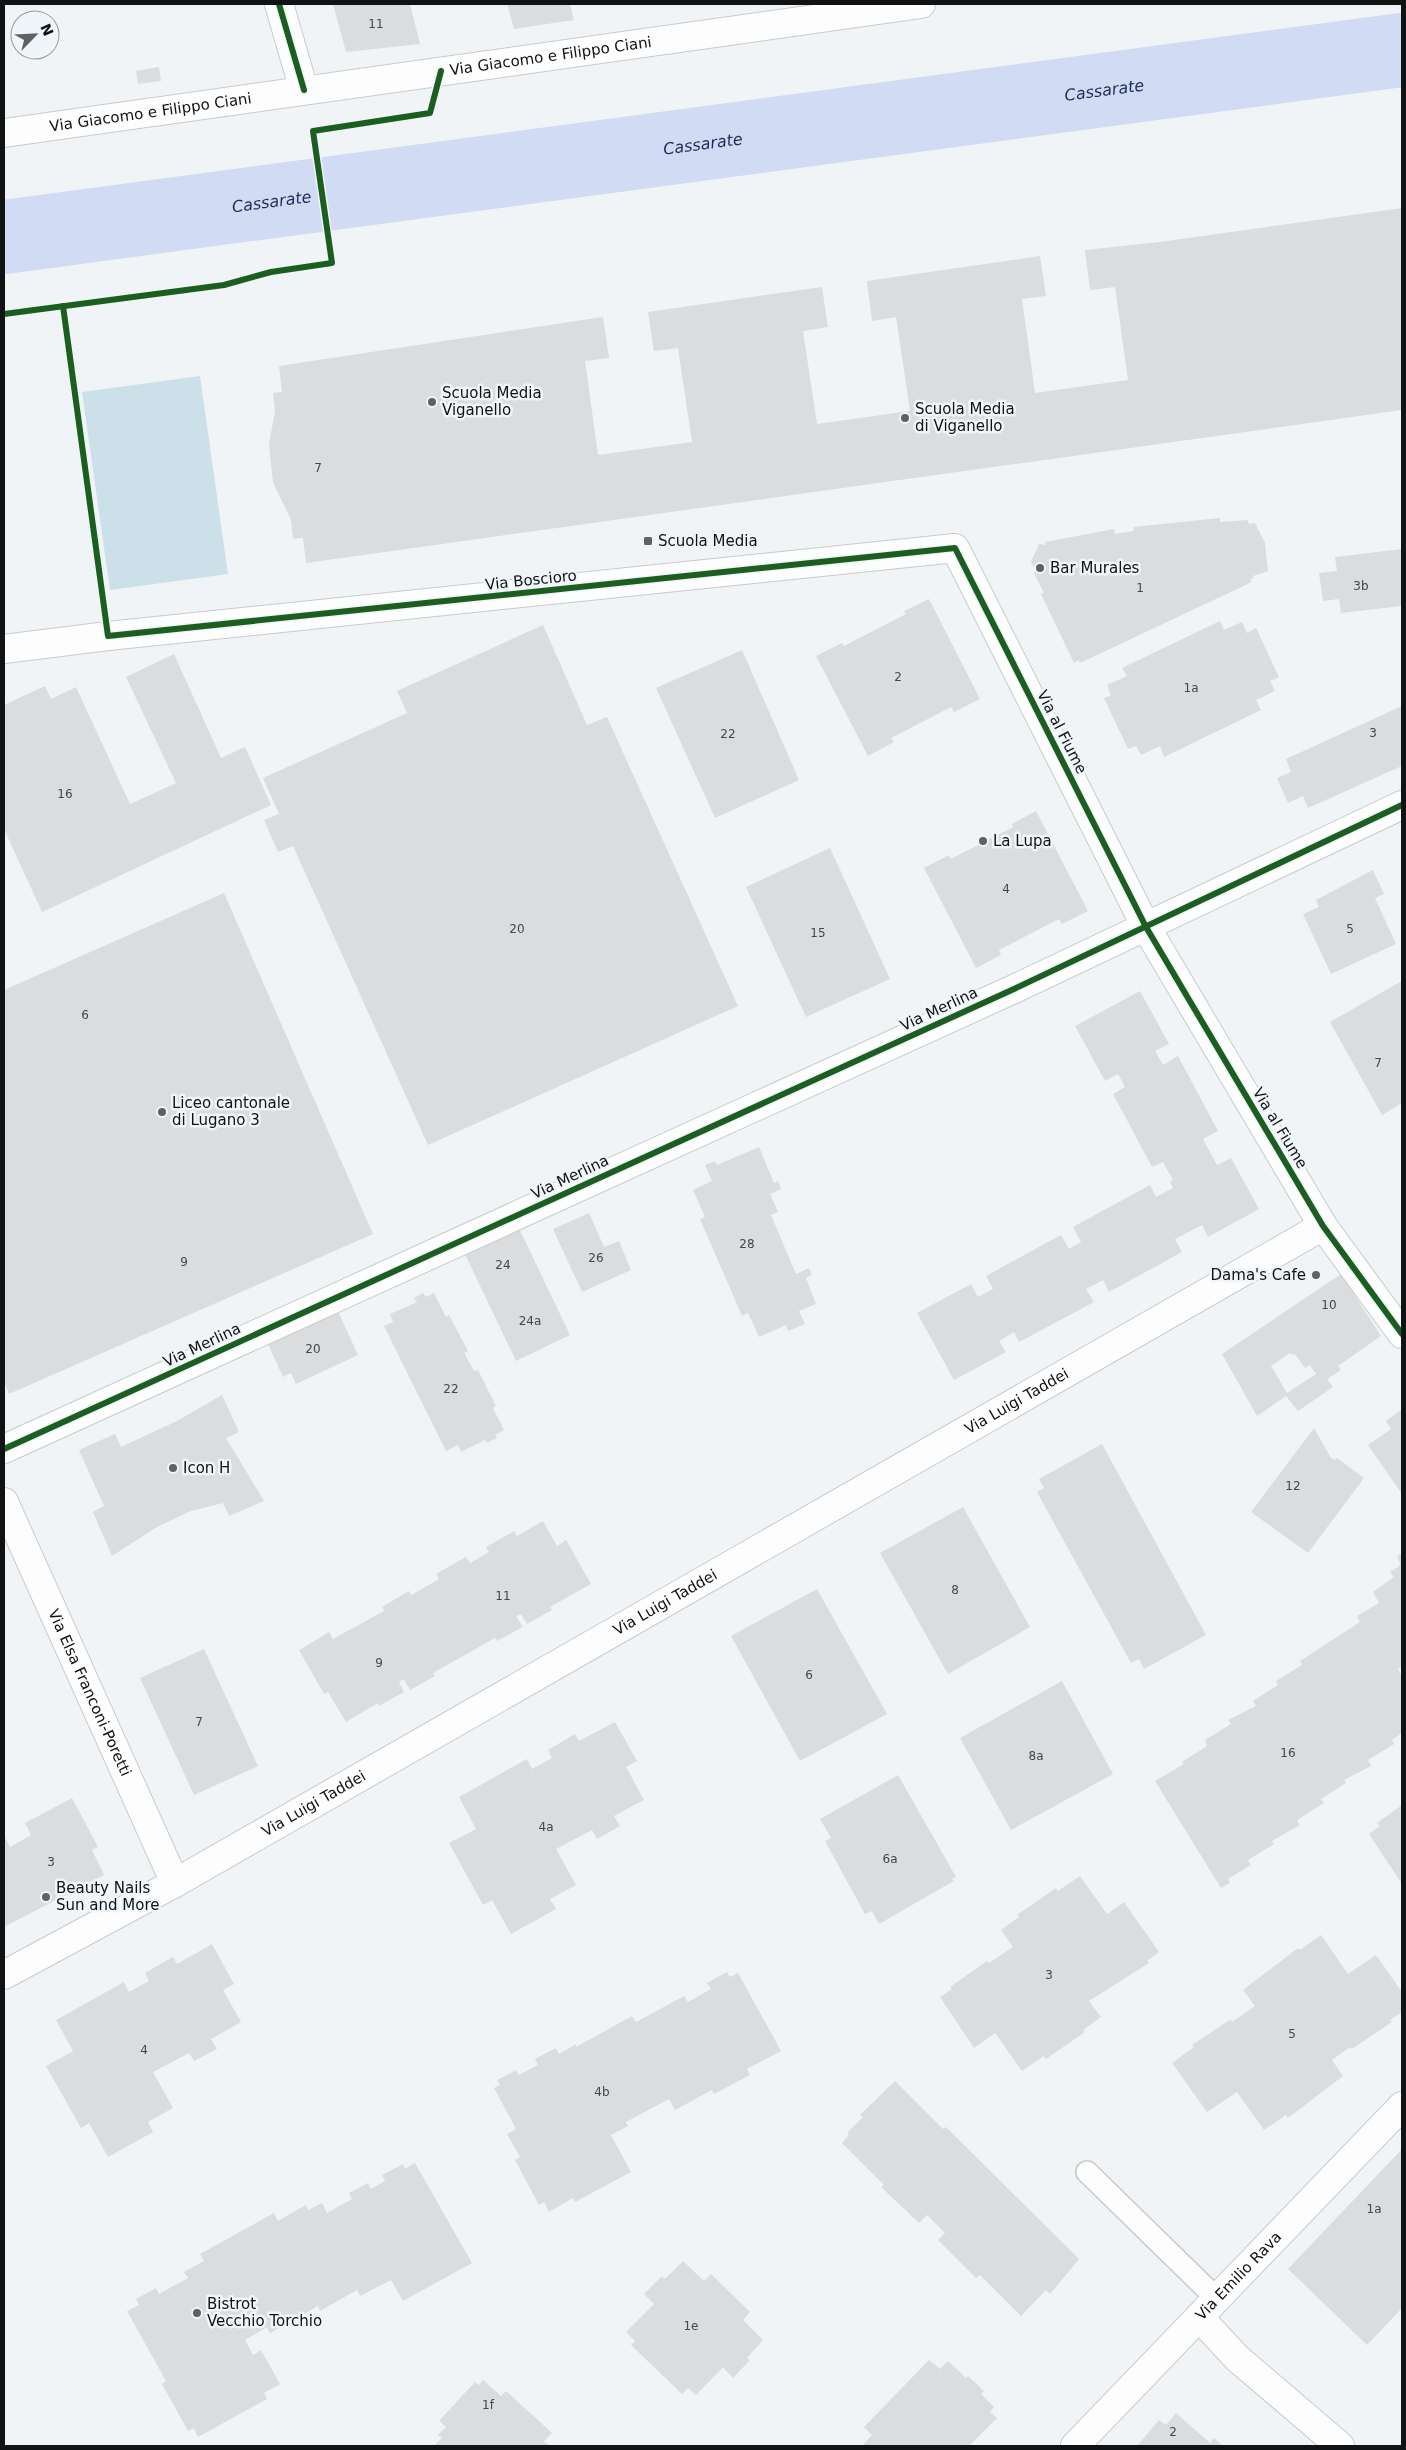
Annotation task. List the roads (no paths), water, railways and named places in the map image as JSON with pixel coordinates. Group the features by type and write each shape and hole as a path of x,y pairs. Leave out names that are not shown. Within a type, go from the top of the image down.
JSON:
{"street":[{"path":"280,4 304,90"},
{"name":"Via Giacomo e Filippo Ciani","path":"4,133 859,8 921,4"},
{"name":"Via Boscioro","path":"4,649 108,636 955,548"},
{"name":"Via al Fiume","path":"955,548 1146,927 1323,1226 1402,1334"},
{"path":"1146,927 1402,805"},
{"name":"Via Merlina","path":"4,1449 1146,927"},
{"name":"Via Luigi Taddei","path":"4,1975 175,1883 1323,1226"},
{"name":"Via Elsa Franconi-Poretti","path":"4,1502 175,1883"},
{"name":"Via Emilio Rava","path":"1075,2446 1402,2106"},
{"path":"1208,2308 1238,2358 1340,2446"}],"lane":[{"path":"1087,2172 1208,2308"}],"waterway":[{"name":"Cassarate","path":"4,237 1402,50"}],"place":[{"name":"Scuola Media Viganello","path":"432,402"},
{"name":"Scuola Media di Viganello","path":"905,418"},
{"name":"Scuola Media","path":"648,541"},
{"name":"Bar Murales","path":"1040,568"},
{"name":"La Lupa","path":"983,841"},
{"name":"Liceo cantonale di Lugano 3","path":"162,1112"},
{"name":"Dama's Cafe","path":"1316,1275"},
{"name":"Icon H","path":"173,1468"},
{"name":"Beauty Nails Sun and More","path":"46,1897"},
{"name":"Bistrot Vecchio Torchio","path":"197,2313"}]}
